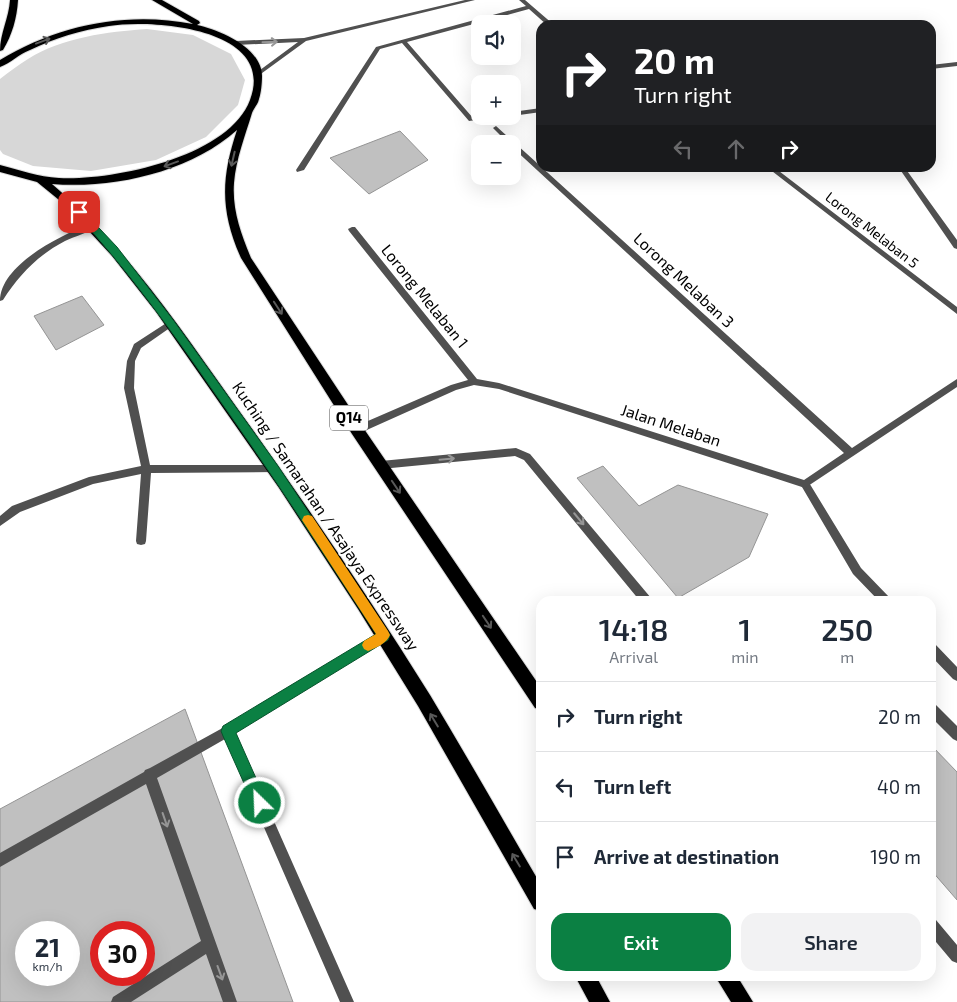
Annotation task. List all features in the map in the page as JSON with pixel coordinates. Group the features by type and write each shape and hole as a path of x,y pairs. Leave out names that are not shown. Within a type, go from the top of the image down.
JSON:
{"highway":[{"path":"0,48 12,19 14,0"},
{"path":"156,0 236,43 251,57 258,74"},
{"path":"0,64 36,43 97,25 160,21 189,25 214,32"},
{"name":"Kuching / Samarahan / Asajaya Expressway","path":"258,74 257,92 235,150 228,180 229,214 236,239 246,258 356,430 536,695"},
{"name":"Kuching / Samarahan / Asajaya Expressway","path":"0,168 40,179 94,181 150,171 199,151 220,139 236,126 248,112"},
{"name":"Kuching / Samarahan / Asajaya Expressway","path":"40,179 64,198 114,249 171,323 274,469 384,635 536,893"},
{"path":"588,981 600,1002"},
{"path":"729,981 743,1002"}],"street":[{"path":"236,43 304,40 472,0"},
{"path":"522,0 545,20"},
{"path":"300,170 378,48 530,7"},
{"path":"258,74 304,40"},
{"path":"403,41 471,120"},
{"path":"936,66 957,64"},
{"path":"521,113 536,111"},
{"name":"Lorong Melaban 3","path":"496,128 536,165"},
{"name":"Lorong Melaban 3","path":"544,172 851,453"},
{"name":"Lorong Melaban 5","path":"776,172 957,312"},
{"path":"905,172 957,246"},
{"path":"0,298 22,267 34,255 71,234 93,226"},
{"name":"Lorong Melaban 1","path":"352,229 474,382"},
{"path":"141,541 146,469 129,388 131,360 138,346 171,323"},
{"name":"Jalan Melaban","path":"356,430 454,387 474,382 499,386 805,484"},
{"path":"881,596 857,571 805,484 957,382"},
{"path":"381,465 516,452 527,458 643,596"},
{"path":"0,522 16,509 92,480 146,469 274,469"},
{"path":"0,860 228,731 384,635"},
{"path":"936,653 957,675"},
{"path":"936,713 957,735"},
{"path":"228,731 347,1002"},
{"path":"149,774 230,1002"},
{"path":"936,931 957,956"},
{"path":"118,1002 209,944"}],"shaded area":[{"path":"147,29 193,35 231,54 245,80 238,105 206,137 156,160 91,171 33,166 3,154 0,150 0,79 28,59 56,45 101,34"}],"building":[{"path":"400,131 428,160 369,194 330,158"},
{"path":"82,296 104,325 56,350 34,316"},
{"path":"603,466 639,506 678,485 768,514 749,557 681,596 676,596 577,478"},
{"path":"185,709 293,1002 0,1002 0,809"},
{"path":"936,750 957,772 957,900 936,876"}],"slow traffic":[{"path":"308,520 384,635 368,645"}],"route":[{"path":"79,212 114,249 171,323 274,469 384,635 228,731 260,803"}]}
